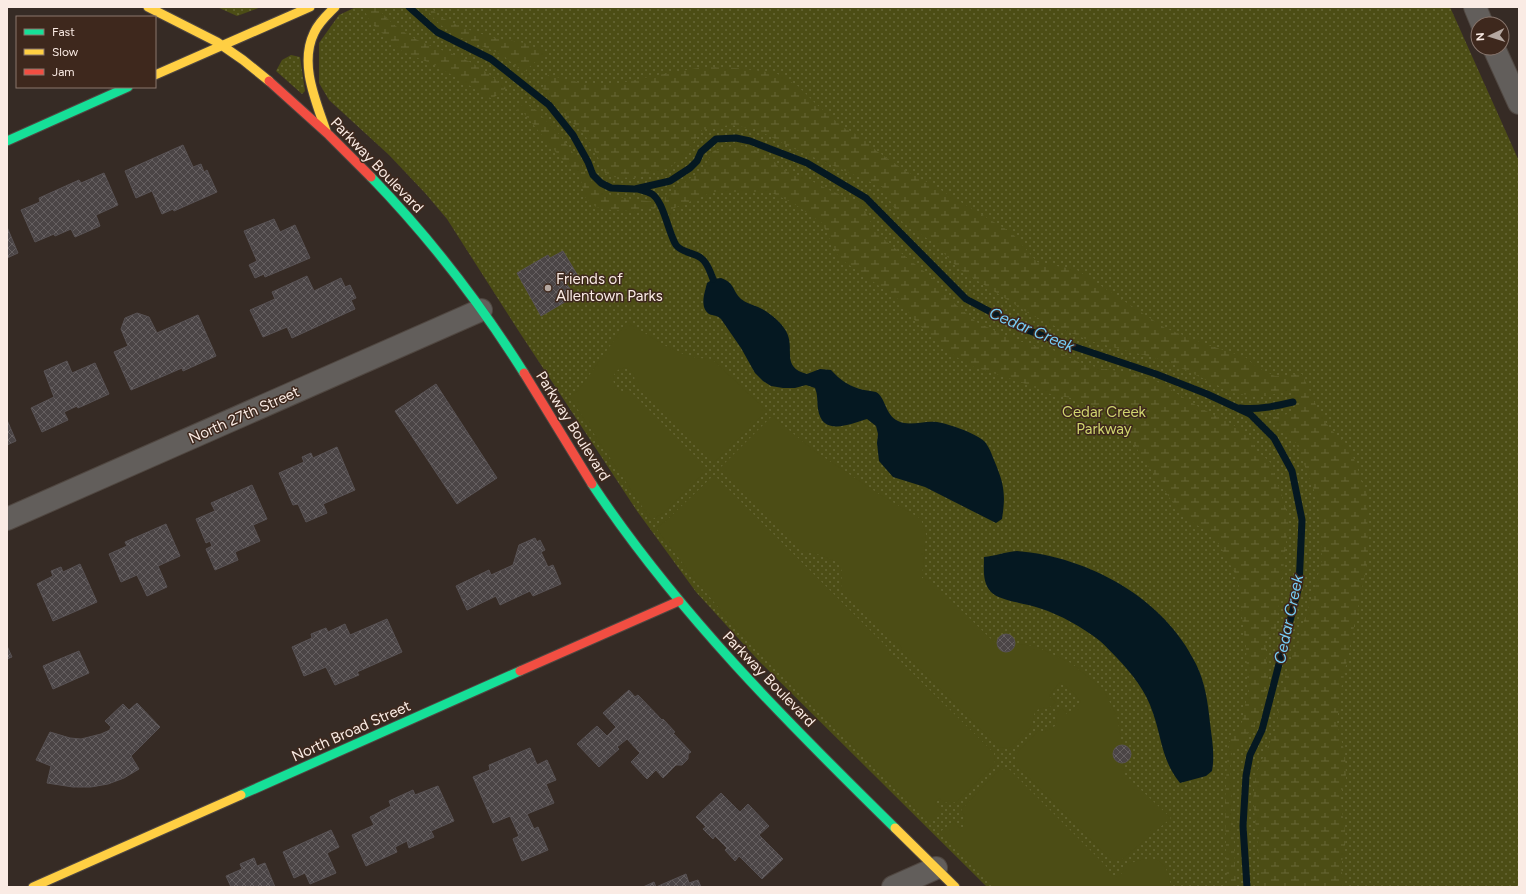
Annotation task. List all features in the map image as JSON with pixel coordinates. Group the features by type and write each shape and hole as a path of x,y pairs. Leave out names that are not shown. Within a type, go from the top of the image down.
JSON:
{"street":[{"name":"Parkway Boulevard","path":"148,7 222,45 268,80 354,158 408,216 458,278 481,310 514,358 557,429 615,517 679,601 716,645 755,687 955,887"},
{"path":"156,75 310,7"},
{"path":"326,131 307,59 311,37 321,21 335,7"},
{"path":"1498,56 1519,103"},
{"path":"7,141 126,88"},
{"name":"North 27th Street","path":"7,520 481,310"},
{"name":"North Broad Street","path":"33,887 679,601"},
{"path":"893,887 936,868"}],"green space":[{"path":"217,7 261,7 237,16"},
{"name":"Cedar Creek Parkway","path":"356,7 1450,7 1470,52 1470,56 1472,56 1519,161 1519,887 987,887 758,660 696,592 637,511 447,219 389,155 329,100 319,83 319,43 339,15"},
{"path":"369,7 377,7 388,20 401,30 416,39 473,64 506,88 492,99 435,65 403,52 371,23 364,10"},
{"path":"425,7 431,7 438,16 464,28 491,37 524,43 546,52 546,56 536,61 524,72 496,52 457,36 449,31 433,17"},
{"path":"291,55 300,57 305,91 302,94 276,71 282,60"},
{"path":"703,67 736,68 776,73 798,86 844,128 860,136 878,152 906,171 931,184 1012,233 1037,262 1077,270 1165,328 1208,345 1245,357 1258,368 1275,376 1302,374 1316,405 1330,429 1349,446 1367,494 1368,560 1341,689 1337,723 1345,754 1346,779 1340,796 1346,839 1341,868 1344,883 1342,887 1261,887 1253,799 1256,773 1277,726 1280,692 1315,588 1322,559 1318,501 1296,443 1277,428 1275,417 1296,412 1291,390 1266,396 1236,394 1166,361 1090,341 1050,324 1028,313 959,269 934,243 903,223 882,187 790,147 756,129 730,125 702,130 689,149 670,168 636,178 611,177 605,173 597,155 583,132 565,116 542,88 548,75 590,85 616,84"},
{"path":"526,104 536,110 559,134 582,165 586,175 607,194 654,202 657,206 654,209 646,207 634,211 611,210 596,207 585,197 580,177 560,157 522,111 516,111 519,106"},
{"path":"739,144 771,156 779,168 806,178 831,191 861,202 876,233 936,281 954,303 976,322 1028,344 1053,350 1079,362 1102,369 1131,372 1158,382 1204,410 1248,434 1256,450 1271,463 1289,518 1276,630 1265,638 1268,677 1262,710 1251,731 1233,749 1230,763 1236,887 1227,887 1225,804 1228,744 1242,722 1248,691 1246,649 1237,577 1214,536 1181,515 1123,428 1108,411 1071,398 1050,394 1023,383 968,365 942,347 917,323 898,299 839,258 822,223 793,203 770,192 713,192 672,209 672,226 664,208 665,196 704,168 713,151"},
{"path":"627,322 664,345 683,354 697,358 712,359 767,411 713,463 635,385 634,374 627,367 616,372 613,379 616,388 622,391 629,390 708,469 663,513 651,520 569,396 578,391"},
{"path":"772,416 813,450 879,494 921,519 926,534 922,578 931,581 993,641 1035,646 1071,663 1103,689 1117,716 1123,750 1124,774 1171,818 1120,861 1111,859 1015,764 1015,755 1039,730 1044,732 1055,726 1057,720 1055,714 1062,708 1067,714 1081,702 1073,692 1060,682 1049,696 1056,702 1049,708 1041,708 1034,714 1033,725 1010,748 1000,748 902,651 900,645 890,640 841,591 842,571 837,562 820,555 800,550 719,469"},
{"path":"714,475 888,648 888,653 891,656 896,657 994,753 995,764 956,802 952,803 949,800 946,803 939,798 935,803 943,811 931,823 772,665 730,621 696,581 656,528 667,520"},
{"path":"1000,769 1010,770 1106,866 1107,871 1110,874 1120,876 1124,866 1133,862 1149,859 1156,860 1166,868 1171,887 995,887 940,832 954,821 960,829 963,827 965,816 961,810"}],"water":[{"path":"721,278 731,284 741,299 766,311 781,324 789,338 791,362 799,371 807,374 820,369 831,370 850,385 879,394 890,414 898,421 903,423 942,423 968,432 984,441 991,453 1002,482 1004,502 1002,519 996,523 925,487 893,477 879,461 877,443 878,434 876,426 867,419 838,426 831,426 825,423 821,418 818,409 815,388 806,385 795,388 783,388 771,386 763,381 755,373 741,348 721,319 717,316 709,314 704,307 704,295 707,283 713,279"},
{"path":"1017,551 1044,555 1071,562 1097,572 1122,585 1165,619 1182,640 1196,664 1202,678 1207,700 1212,741 1212,771 1206,776 1180,783 1169,766 1153,713 1143,690 1117,658 1100,641 1079,626 1055,614 1034,606 1000,598 991,592 985,580 984,557"}],"building":[{"path":"183,145 193,167 201,164 204,172 207,170 217,192 174,211 173,209 162,214 152,191 136,198 125,171"},
{"path":"104,173 118,205 96,215 100,226 75,237 71,229 35,242 21,210 40,202 39,198 79,180 81,183"},
{"path":"274,219 280,232 295,225 310,258 265,277 264,274 255,278 249,265 257,261 244,231"},
{"path":"7,227 18,253 7,258"},
{"name":"Friends of Allentown Parks","path":"563,251 578,276 566,283 575,296 541,316 517,273 548,255 550,258"},
{"path":"307,276 314,291 341,278 345,287 350,285 356,298 351,300 355,309 292,338 287,327 263,337 250,310 275,299 272,292"},
{"path":"137,313 149,317 157,333 198,315 216,356 183,371 182,368 131,390 114,352 128,346 121,329 125,318"},
{"path":"67,361 72,373 95,363 109,394 78,408 77,406 64,412 68,420 42,432 31,408 54,397 44,371"},
{"path":"436,384 497,478 457,504 395,411"},
{"path":"7,420 16,441 7,445"},
{"path":"337,447 355,490 323,504 327,513 306,522 298,504 293,505 279,473 304,462 302,457 311,453 313,458"},
{"path":"252,485 267,519 253,525 260,541 235,552 238,560 215,570 206,549 212,546 210,541 206,543 196,519 215,511 211,503"},
{"path":"166,524 180,556 158,566 167,587 147,596 137,575 121,582 109,554 127,546 125,542"},
{"path":"535,538 537,542 540,540 545,550 541,552 548,567 553,565 561,584 533,596 530,591 500,605 496,596 467,610 456,586 489,570 491,575 513,565 519,545"},
{"path":"80,564 97,602 53,621 37,584 53,576 51,571 61,567 63,572"},
{"path":"387,619 402,652 357,672 359,675 335,685 326,667 304,676 292,647 312,638 311,634 326,628 328,632 345,624 350,635"},
{"path":"1006,634 1012,637 1015,643 1012,649 1006,652 1000,649 997,643 1000,637"},
{"path":"7,646 12,657 7,659"},
{"path":"79,651 89,673 53,689 43,666"},
{"path":"629,690 635,697 638,695 662,720 663,719 675,732 673,733 691,752 688,754 688,759 682,765 676,765 663,778 656,770 647,779 631,762 640,753 627,739 617,747 619,749 599,767 577,744 597,726 607,736 616,727 603,713"},
{"path":"137,703 160,727 131,756 139,769 124,778 108,784 91,787 73,787 47,783 51,766 36,760 50,732 70,738 81,739 101,734 110,730 111,727 105,721 123,704 129,710"},
{"path":"1122,745 1128,748 1131,754 1128,760 1122,763 1116,760 1113,754 1116,748"},
{"path":"530,748 537,765 547,760 556,780 546,784 554,803 527,814 534,829 538,827 548,850 522,861 513,839 519,836 510,816 493,823 473,777 490,770 489,765"},
{"path":"438,786 454,821 431,831 434,837 409,848 407,841 395,847 397,852 366,866 352,835 374,825 370,817 391,806 389,801 413,790 415,795"},
{"path":"721,793 740,812 748,804 769,826 759,835 783,859 762,879 739,856 735,861 725,850 727,848 715,836 713,839 703,829 706,827 696,817"},
{"path":"331,830 339,847 327,853 336,873 310,884 305,873 294,878 283,852"},
{"path":"254,858 257,866 265,863 275,887 231,887 226,876 242,869 240,864"},
{"path":"686,874 689,883 698,880 701,887 656,887"},
{"path":"654,882 656,887 643,887"}],"waterway":[{"name":"Cedar Creek","path":"409,7 437,32 491,59 549,105 573,135 588,162 593,175 601,183 611,188 635,189 670,181 690,168 697,161 701,152 716,139 736,138 750,141 807,163 866,198 966,299 1019,327 1156,374 1207,394 1250,414 1274,438 1292,471 1302,520 1299,586 1262,730 1250,755 1246,776 1243,826 1247,887"},
{"path":"638,189 655,196 662,208 673,239 678,248 698,256 703,260 713,279"},
{"path":"1240,408 1260,408 1293,402"}],"traffic: fast":[{"path":"7,141 126,88"},
{"path":"371,177 413,223 453,271 490,321 524,373"},
{"path":"592,484 625,531 696,621 774,706 895,828"},
{"path":"241,795 520,671"}],"traffic: slow":[{"path":"148,7 217,42 243,60 269,81"},
{"path":"156,75 310,7"},
{"path":"326,131 314,95 308,57 310,45 316,29 323,19 335,7"},
{"path":"33,887 241,795"},
{"path":"895,828 955,887"}],"traffic: jam":[{"path":"269,81 329,135 371,177"},
{"path":"524,373 592,484"},
{"path":"520,671 679,601"}],"place":[{"name":"Friends of Allentown Parks","path":"548,288"}]}
